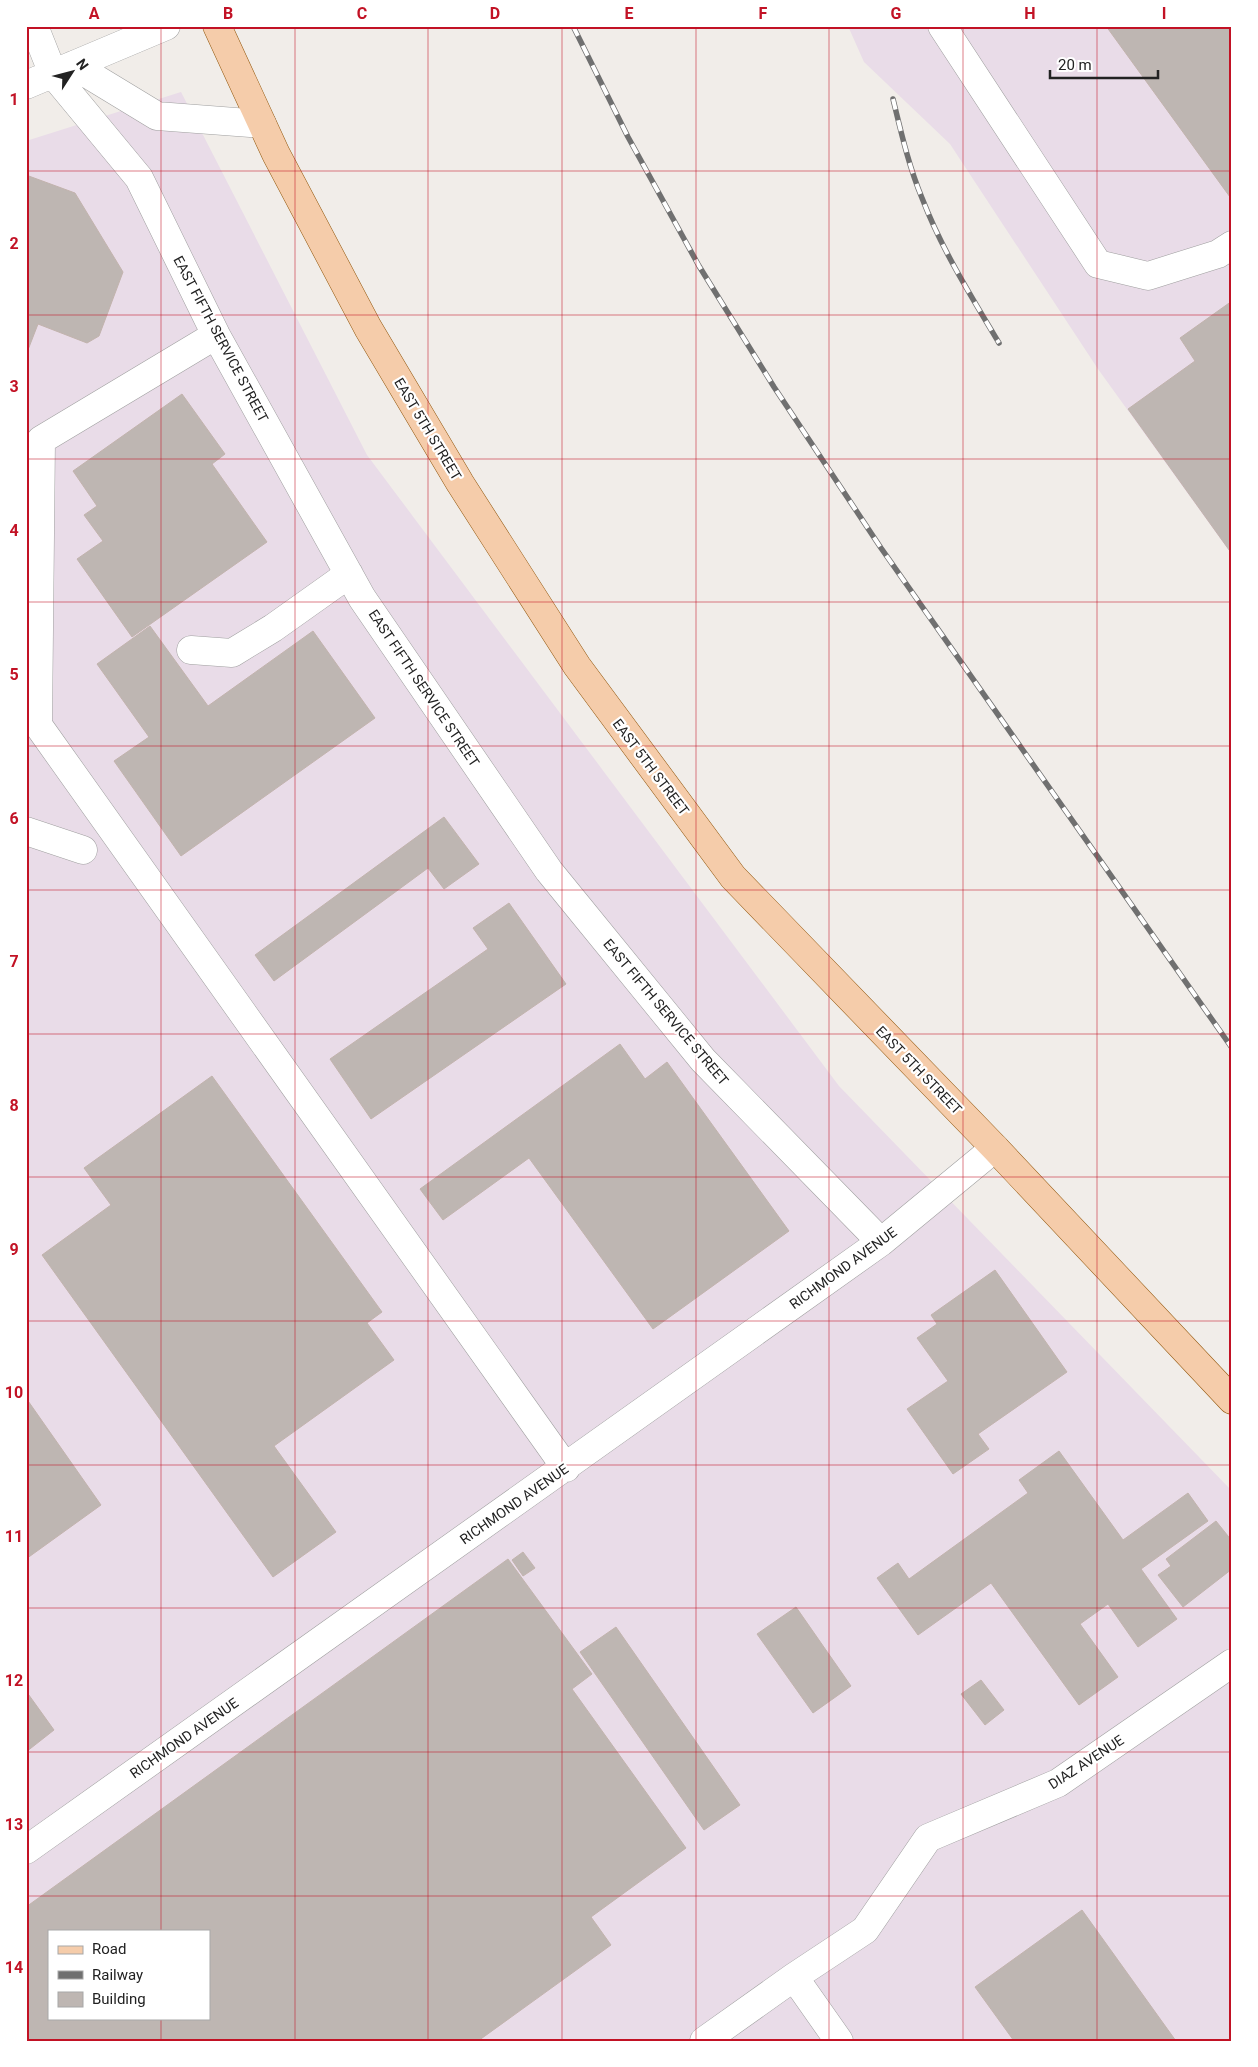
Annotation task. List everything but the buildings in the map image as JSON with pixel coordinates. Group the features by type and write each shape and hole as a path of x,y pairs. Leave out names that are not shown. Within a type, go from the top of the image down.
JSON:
{"main road":[{"name":"EAST 5TH STREET","path":"217,26 276,154 368,328 460,483 577,666 733,877 995,1148 1232,1400"}],"street":[{"name":"EAST FIFTH SERVICE STREET","path":"34,26 139,178 216,335 362,598 549,871 703,1060 881,1242"},
{"path":"26,85 166,26"},
{"path":"942,26 1098,264 1148,276 1218,254 1232,245"},
{"path":"63,70 157,116 262,124"},
{"path":"216,335 41,440 38,725 566,1468"},
{"path":"191,650 232,654 273,628 349,574"},
{"path":"26,831 83,850"},
{"name":"RICHMOND AVENUE","path":"26,1850 566,1468 881,1242 995,1148"},
{"name":"DIAZ AVENUE","path":"794,1977 865,1930 928,1838 1058,1782 1232,1663"},
{"path":"704,2041 794,1977 839,2041"}],"shaded area":[{"path":"848,26 1232,26 1232,555 1098,369 950,144 864,62"},
{"path":"181,92 367,455 839,1086 1232,1491 1232,2041 26,2041 26,141"}],"railway":[{"path":"573,26 628,137 699,266 774,387 881,548 1232,1048"},
{"path":"893,99 909,162 930,217 957,272 999,343"}]}
